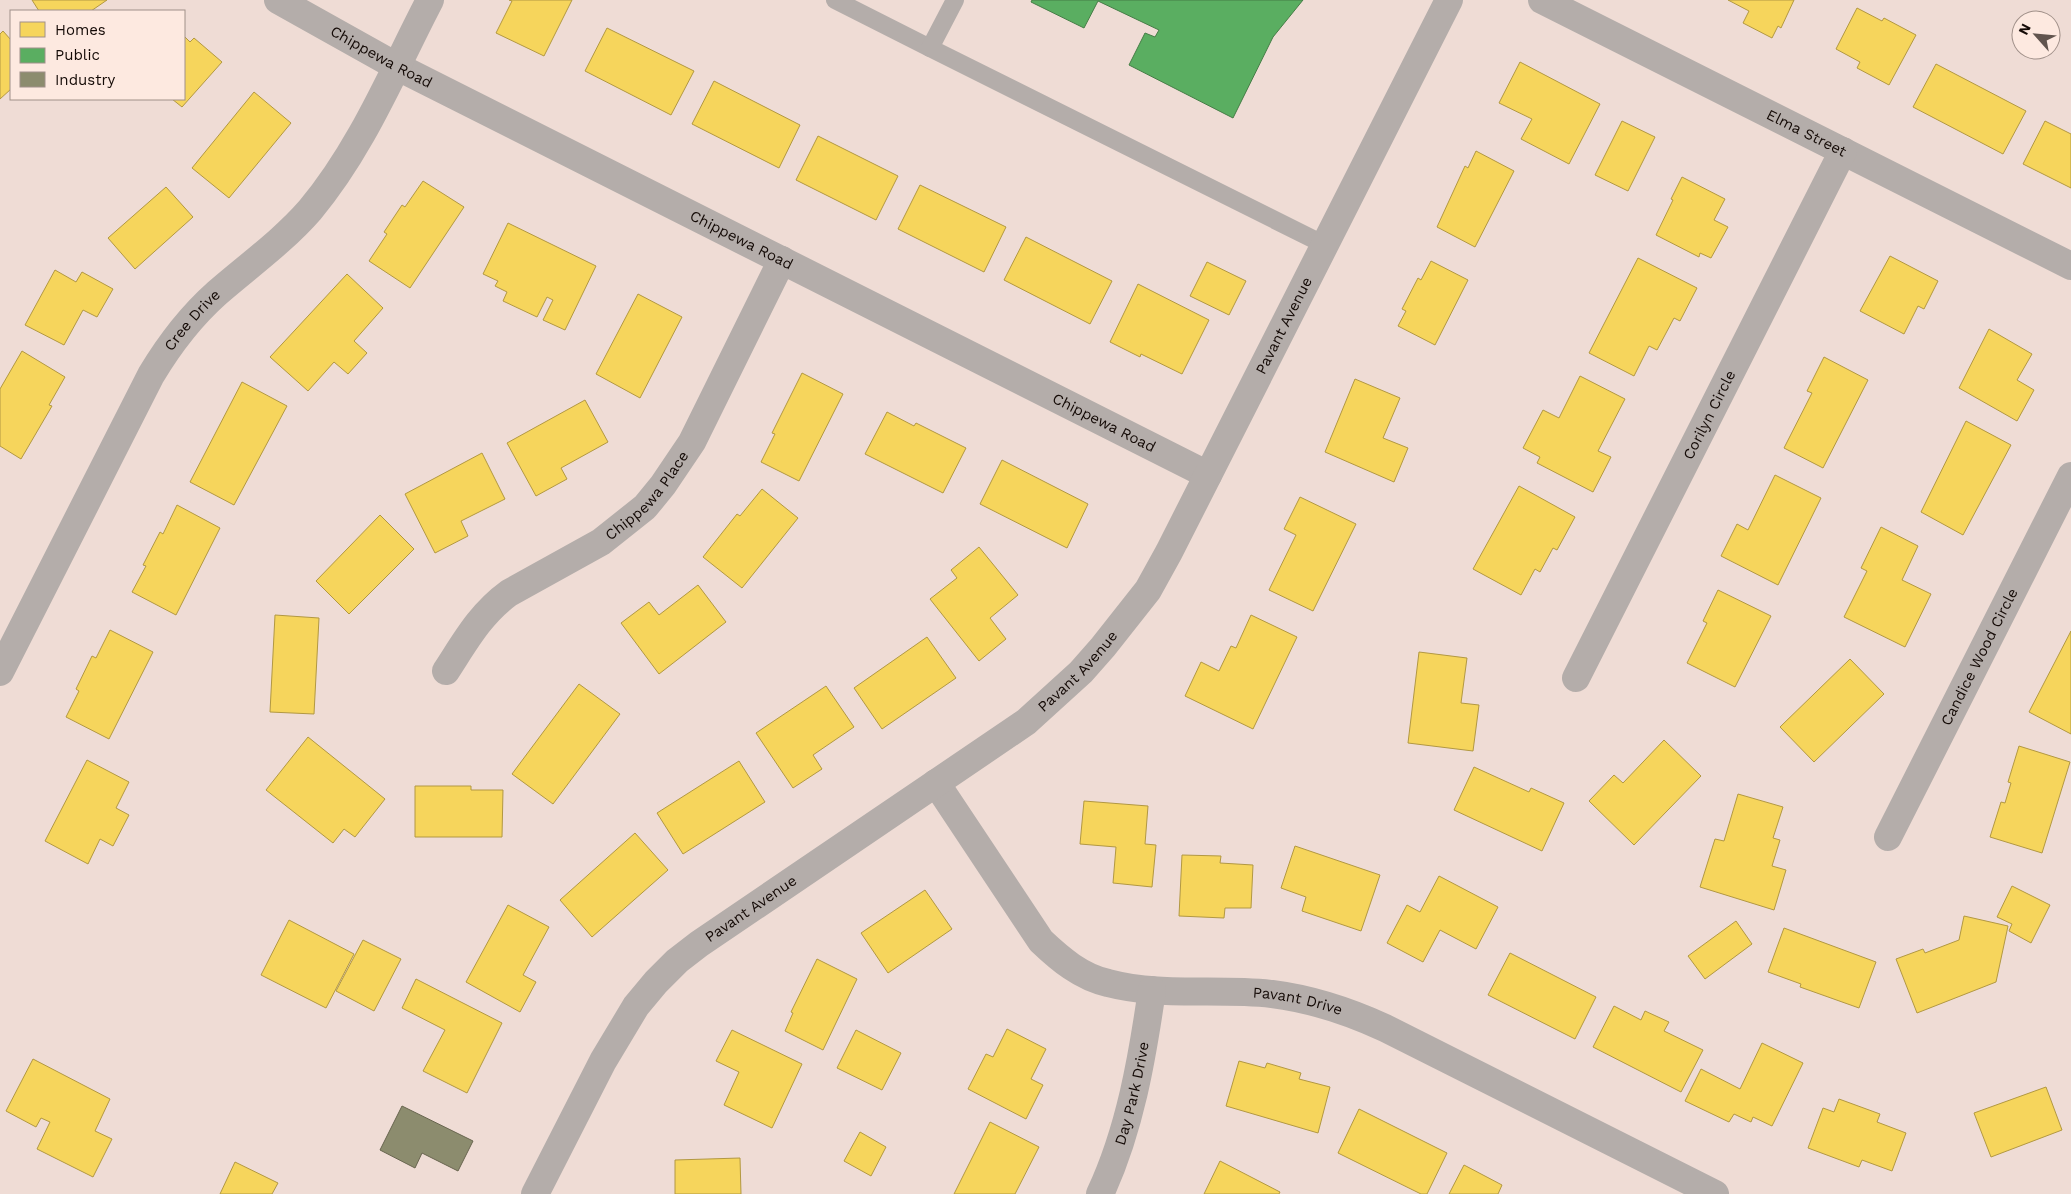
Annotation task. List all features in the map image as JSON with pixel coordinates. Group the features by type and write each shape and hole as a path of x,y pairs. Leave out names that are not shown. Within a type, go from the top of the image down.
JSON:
{"street":[{"name":"Chippewa Road","path":"278,0 396,66 1208,475"},
{"name":"Cree Drive","path":"0,672 151,375 164,354 204,306 290,231 315,204 344,164 430,0"},
{"name":"Pavant Avenue","path":"535,1194 618,1034 636,1006 656,982 698,944 1026,722 1081,672 1148,590 1449,0"},
{"name":"Elma Street","path":"1542,0 2071,266"},
{"name":"Corilyn Circle","path":"1576,678 1843,151"},
{"name":"Chippewa Place","path":"446,671 474,628 495,603 509,593 601,542 645,507 663,486 692,442 782,260"},
{"name":"Candice Wood Circle","path":"1888,837 2071,476"},
{"name":"Pavant Drive","path":"936,783 1041,941 1058,957 1091,977 1108,984 1152,990 1270,994 1320,1002 1385,1028 1673,1184 1715,1194"},
{"name":"Day Park Drive","path":"1100,1194 1114,1161 1132,1102 1145,1040 1152,990"}],"lane":[{"path":"835,0 1325,244"},
{"path":"930,48 955,0"}],"building: Homes":[{"path":"32,0 107,0 92,10 38,10"},
{"path":"509,0 572,0 544,56 496,33 512,1"},
{"path":"1728,0 1794,0 1781,28 1778,26 1772,38 1743,23 1749,11"},
{"path":"1857,8 1882,21 1884,18 1916,35 1889,85 1857,68 1860,62 1836,49"},
{"path":"607,28 694,71 671,115 585,71"},
{"path":"3,31 10,39 10,90 0,99 0,34"},
{"path":"185,37 190,42 194,38 222,62 182,107 173,100 185,100"},
{"path":"1520,62 1600,104 1569,164 1521,139 1532,119 1499,103"},
{"path":"1936,64 2026,111 2003,154 1913,107"},
{"path":"714,81 800,125 779,168 692,124"},
{"path":"254,92 291,123 229,198 192,168"},
{"path":"1622,121 1655,137 1628,191 1595,175"},
{"path":"2045,121 2071,134 2071,188 2023,164"},
{"path":"818,136 898,176 876,220 796,180"},
{"path":"1476,151 1514,171 1475,247 1437,227 1465,166 1468,168"},
{"path":"1682,177 1725,199 1714,220 1728,227 1711,258 1700,253 1699,257 1656,235"},
{"path":"423,181 464,207 410,288 369,261 387,234 384,232 402,205 405,207"},
{"path":"920,185 1006,227 984,272 898,229"},
{"path":"166,187 193,217 135,269 108,238"},
{"path":"508,223 596,266 565,330 543,320 553,300 547,297 537,317 503,301 507,292 495,286 498,281 483,274"},
{"path":"1026,237 1112,281 1090,324 1004,280"},
{"path":"1890,256 1938,281 1924,309 1918,306 1904,334 1860,311"},
{"path":"1638,258 1697,288 1680,321 1674,318 1657,350 1649,346 1634,376 1589,353"},
{"path":"1431,261 1468,280 1435,345 1398,326 1406,311 1402,309 1418,278 1421,280"},
{"path":"1207,262 1246,281 1229,315 1190,296"},
{"path":"55,270 76,282 82,272 113,289 97,317 83,310 64,345 25,325"},
{"path":"347,274 383,308 354,341 367,353 348,374 334,362 308,391 270,357"},
{"path":"1138,284 1209,320 1182,374 1141,354 1140,357 1110,342"},
{"path":"638,294 682,317 640,398 596,374"},
{"path":"1989,329 2032,354 2017,380 2034,390 2017,421 1959,388"},
{"path":"22,351 65,377 49,405 52,406 21,459 0,446 0,389"},
{"path":"1824,357 1868,380 1823,468 1784,448 1812,393 1807,391"},
{"path":"802,373 843,394 799,481 761,462 775,434 772,433"},
{"path":"1580,376 1625,399 1598,451 1611,457 1593,492 1537,463 1540,457 1523,448 1543,410 1559,418"},
{"path":"1355,379 1400,398 1383,438 1408,448 1394,482 1325,452"},
{"path":"242,382 287,406 234,505 190,482"},
{"path":"585,400 608,442 561,468 567,479 536,496 507,443"},
{"path":"887,412 914,426 916,423 966,448 943,493 865,454"},
{"path":"1966,421 2011,445 1963,535 1921,512"},
{"path":"482,453 505,499 461,521 468,536 435,553 405,494"},
{"path":"1002,460 1088,504 1067,548 980,504"},
{"path":"1775,475 1821,498 1778,585 1721,556 1737,524 1748,530"},
{"path":"1519,486 1575,517 1557,550 1553,548 1540,572 1535,569 1521,595 1473,569"},
{"path":"762,489 798,518 742,588 703,557 737,514 740,516"},
{"path":"1300,497 1356,524 1313,611 1269,590 1296,535 1284,529"},
{"path":"177,505 220,528 176,615 132,592 146,566 143,565 160,532 163,534"},
{"path":"380,515 414,549 349,614 316,581"},
{"path":"1881,527 1918,546 1902,580 1931,594 1905,647 1844,617 1867,571 1861,568"},
{"path":"979,547 1018,595 990,618 1006,639 979,661 930,599 957,578 951,570"},
{"path":"698,585 726,622 659,674 621,623 649,602 659,615"},
{"path":"1718,590 1771,616 1735,687 1687,663 1707,623 1703,621"},
{"path":"275,615 319,618 314,714 270,712"},
{"path":"1251,615 1297,637 1253,729 1185,696 1201,662 1219,671 1231,646 1236,648"},
{"path":"110,630 153,652 109,739 66,717 79,691 76,689 92,656 96,658"},
{"path":"2071,631 2071,734 2029,712"},
{"path":"927,637 956,678 882,729 854,688"},
{"path":"1419,652 1467,658 1461,703 1479,705 1473,751 1408,743"},
{"path":"1850,659 1884,694 1814,762 1780,727"},
{"path":"579,684 620,714 553,804 512,774"},
{"path":"826,686 854,727 813,755 822,769 793,788 756,733"},
{"path":"308,737 385,799 355,837 344,829 333,843 266,790"},
{"path":"1664,740 1701,776 1634,845 1589,801 1614,775 1623,783"},
{"path":"2019,746 2070,762 2042,853 1990,837 2001,802 2005,803 2011,783 2008,782"},
{"path":"87,760 129,782 116,808 129,815 113,846 100,839 88,864 45,841"},
{"path":"739,761 765,802 683,854 657,813"},
{"path":"1474,767 1529,792 1531,788 1564,803 1542,851 1454,810"},
{"path":"415,786 471,786 471,790 503,790 502,837 415,837"},
{"path":"1738,794 1783,807 1773,838 1780,840 1772,866 1786,870 1774,910 1700,887 1715,839 1724,841"},
{"path":"1084,801 1148,806 1145,844 1156,845 1152,887 1113,883 1116,847 1080,844"},
{"path":"635,833 668,870 592,937 560,900"},
{"path":"1295,846 1380,875 1361,931 1302,911 1306,897 1281,888"},
{"path":"1182,855 1221,856 1220,863 1253,865 1251,908 1225,908 1224,918 1179,916"},
{"path":"1439,876 1498,907 1476,949 1440,930 1423,962 1387,943 1407,905 1420,912"},
{"path":"2012,886 2050,905 2031,943 2009,931 2012,924 1997,917"},
{"path":"925,890 952,929 888,973 861,933"},
{"path":"508,905 549,927 523,975 536,982 520,1012 466,982"},
{"path":"1964,916 2008,926 1996,982 1917,1013 1896,959 1923,949 1925,953 1959,940"},
{"path":"289,920 354,954 326,1008 261,975"},
{"path":"1736,921 1752,944 1705,979 1688,956"},
{"path":"1784,928 1876,962 1859,1008 1800,987 1801,984 1768,972"},
{"path":"363,940 401,959 374,1011 336,991"},
{"path":"1510,953 1596,997 1575,1039 1488,995"},
{"path":"817,959 857,979 823,1050 785,1031 793,1013 791,1012"},
{"path":"416,979 502,1023 467,1093 423,1071 445,1030 402,1008"},
{"path":"1614,1006 1641,1020 1645,1011 1669,1022 1664,1031 1703,1050 1681,1092 1593,1047"},
{"path":"1007,1029 1046,1049 1031,1079 1043,1085 1026,1119 968,1089 986,1054 993,1057"},
{"path":"732,1030 802,1064 772,1128 724,1105 739,1072 716,1061"},
{"path":"856,1030 901,1053 882,1090 837,1068"},
{"path":"1762,1043 1803,1063 1772,1126 1753,1117 1751,1122 1734,1114 1729,1122 1685,1101 1701,1069 1740,1089"},
{"path":"33,1059 110,1099 95,1131 112,1139 93,1177 37,1149 50,1122 41,1118 36,1127 6,1111"},
{"path":"1239,1061 1265,1068 1267,1063 1301,1073 1299,1079 1330,1087 1318,1133 1226,1106"},
{"path":"2046,1087 2062,1130 1991,1157 1974,1113"},
{"path":"1839,1099 1880,1114 1877,1122 1906,1133 1892,1171 1862,1160 1859,1167 1808,1148 1823,1108 1834,1112"},
{"path":"1359,1109 1447,1153 1427,1194 1421,1194 1338,1153"},
{"path":"990,1122 1039,1147 1015,1194 954,1194"},
{"path":"860,1132 886,1147 871,1176 844,1161"},
{"path":"740,1158 741,1194 675,1194 675,1160"},
{"path":"1220,1161 1280,1192 1279,1194 1204,1194"},
{"path":"235,1162 278,1183 272,1194 220,1194"},
{"path":"1464,1165 1502,1185 1498,1194 1449,1194"}],"building: Public":[{"path":"1032,0 1303,0 1273,37 1233,118 1129,65 1145,33 1155,37 1159,30 1098,1 1084,28 1031,2"}],"building: Industry":[{"path":"402,1106 473,1141 458,1171 422,1153 415,1168 380,1150"}]}
